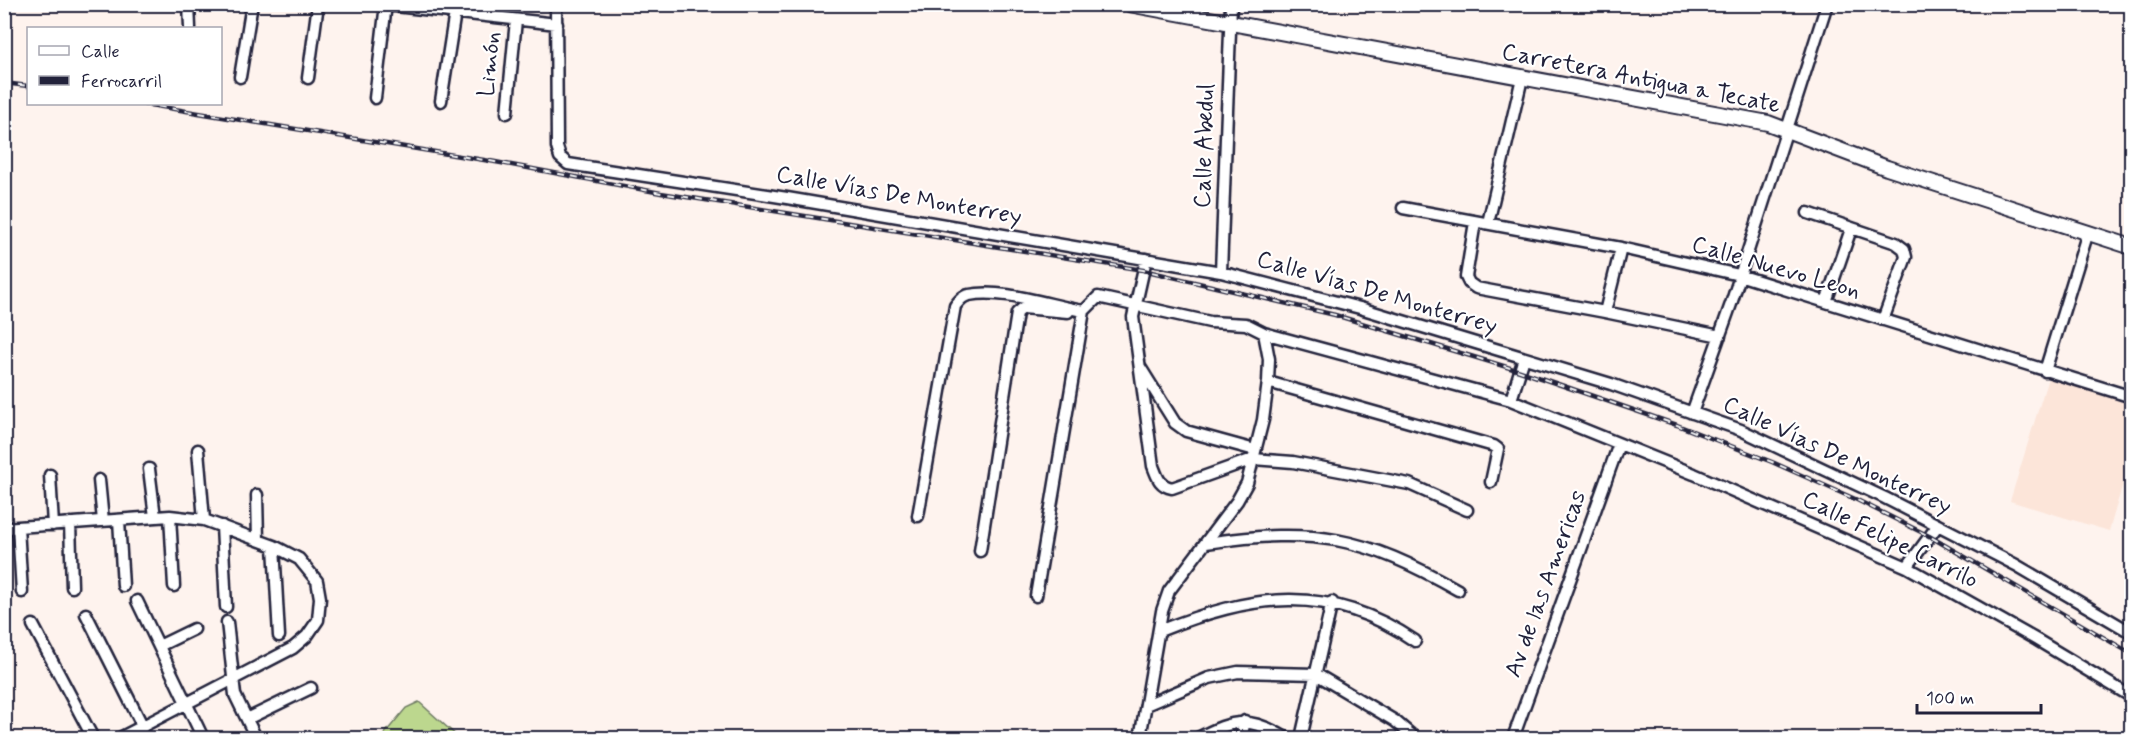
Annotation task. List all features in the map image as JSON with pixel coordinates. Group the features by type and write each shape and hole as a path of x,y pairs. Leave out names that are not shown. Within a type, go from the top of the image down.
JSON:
{"main road":[{"name":"Carretera Antigua a Tecate","path":"1129,4 1767,123 1887,168 2132,247"}],"street":[{"path":"189,4 190,27"},
{"path":"240,77 252,4"},
{"path":"308,78 318,4"},
{"path":"377,4 556,24 556,4"},
{"name":"Calle Abedul","path":"1221,272 1231,4"},
{"path":"1692,413 1720,336 1827,4"},
{"path":"375,98 386,5"},
{"path":"441,101 454,12"},
{"name":"Limón","path":"507,113 516,20"},
{"name":"Calle Vías De Monterrey","path":"556,24 560,157 568,164 787,198 1221,272 1360,308 1611,384 1741,430 1938,525 2045,582 2132,633"},
{"path":"1488,223 1522,78"},
{"name":"Calle Nuevo Leon","path":"1403,207 1621,248 1739,275 2132,397"},
{"path":"1808,213 1896,243 1904,249 1906,257 1883,321"},
{"path":"1475,222 1466,277 1469,284 1476,288 1720,336"},
{"path":"1826,302 1851,229"},
{"path":"2045,371 2088,232"},
{"path":"1605,312 1621,248"},
{"path":"1146,259 1133,317 1153,466 1159,481 1165,487 1172,488 1254,454"},
{"path":"918,516 955,306 961,298 969,295 1007,296 1059,304 1079,311"},
{"name":"Calle Felipe Carrilo","path":"1079,311 1098,297 1210,322 1246,324 1264,333 1511,400 1694,474 1907,567 2037,640 2132,697"},
{"path":"980,551 1017,313 1023,308 1079,311"},
{"path":"1036,596 1079,311"},
{"path":"1140,738 1159,631 1169,591 1237,501 1247,483 1268,382 1269,359 1264,333"},
{"path":"1511,400 1524,358"},
{"path":"1138,364 1175,423 1186,431 1254,454 1409,484 1467,510"},
{"path":"1268,382 1494,446 1498,449 1491,482"},
{"name":"Av de las Americas","path":"1513,738 1619,444"},
{"path":"198,450 204,520"},
{"path":"149,469 155,517"},
{"path":"50,475 53,525"},
{"path":"99,480 103,521"},
{"path":"257,495 258,540"},
{"path":"170,516 174,586"},
{"path":"4,528 170,516 204,520 274,546 299,559 317,582 320,598 318,621 307,636 293,648 120,738"},
{"path":"118,520 123,586"},
{"path":"70,524 72,587"},
{"path":"1907,567 1938,525"},
{"path":"222,526 226,608"},
{"path":"18,527 22,592"},
{"path":"1206,543 1257,535 1347,541 1414,565 1458,590"},
{"path":"274,546 279,636"},
{"path":"1159,631 1212,611 1241,605 1274,600 1332,602 1371,615 1415,641"},
{"path":"137,601 203,738"},
{"path":"1301,738 1332,602"},
{"path":"86,614 143,727"},
{"path":"227,622 235,695 256,738"},
{"path":"33,626 93,738"},
{"path":"159,646 194,629"},
{"path":"1146,705 1209,678 1238,672 1316,674 1395,721 1415,738"},
{"path":"247,719 312,688"},
{"path":"1198,738 1233,722 1245,721 1260,724 1286,738"},
{"path":"1241,738 1245,721"}],"shaded area":[{"path":"2048,378 2131,404 2131,456 2109,531 2010,501"}],"green space":[{"path":"419,702 459,738 381,738 406,708"}],"railway":[{"path":"4,83 27,86"},
{"path":"150,105 490,161 661,193 1143,270 1335,315 1520,371 1677,425 1772,462 1855,499 1929,536 2132,654"}]}
